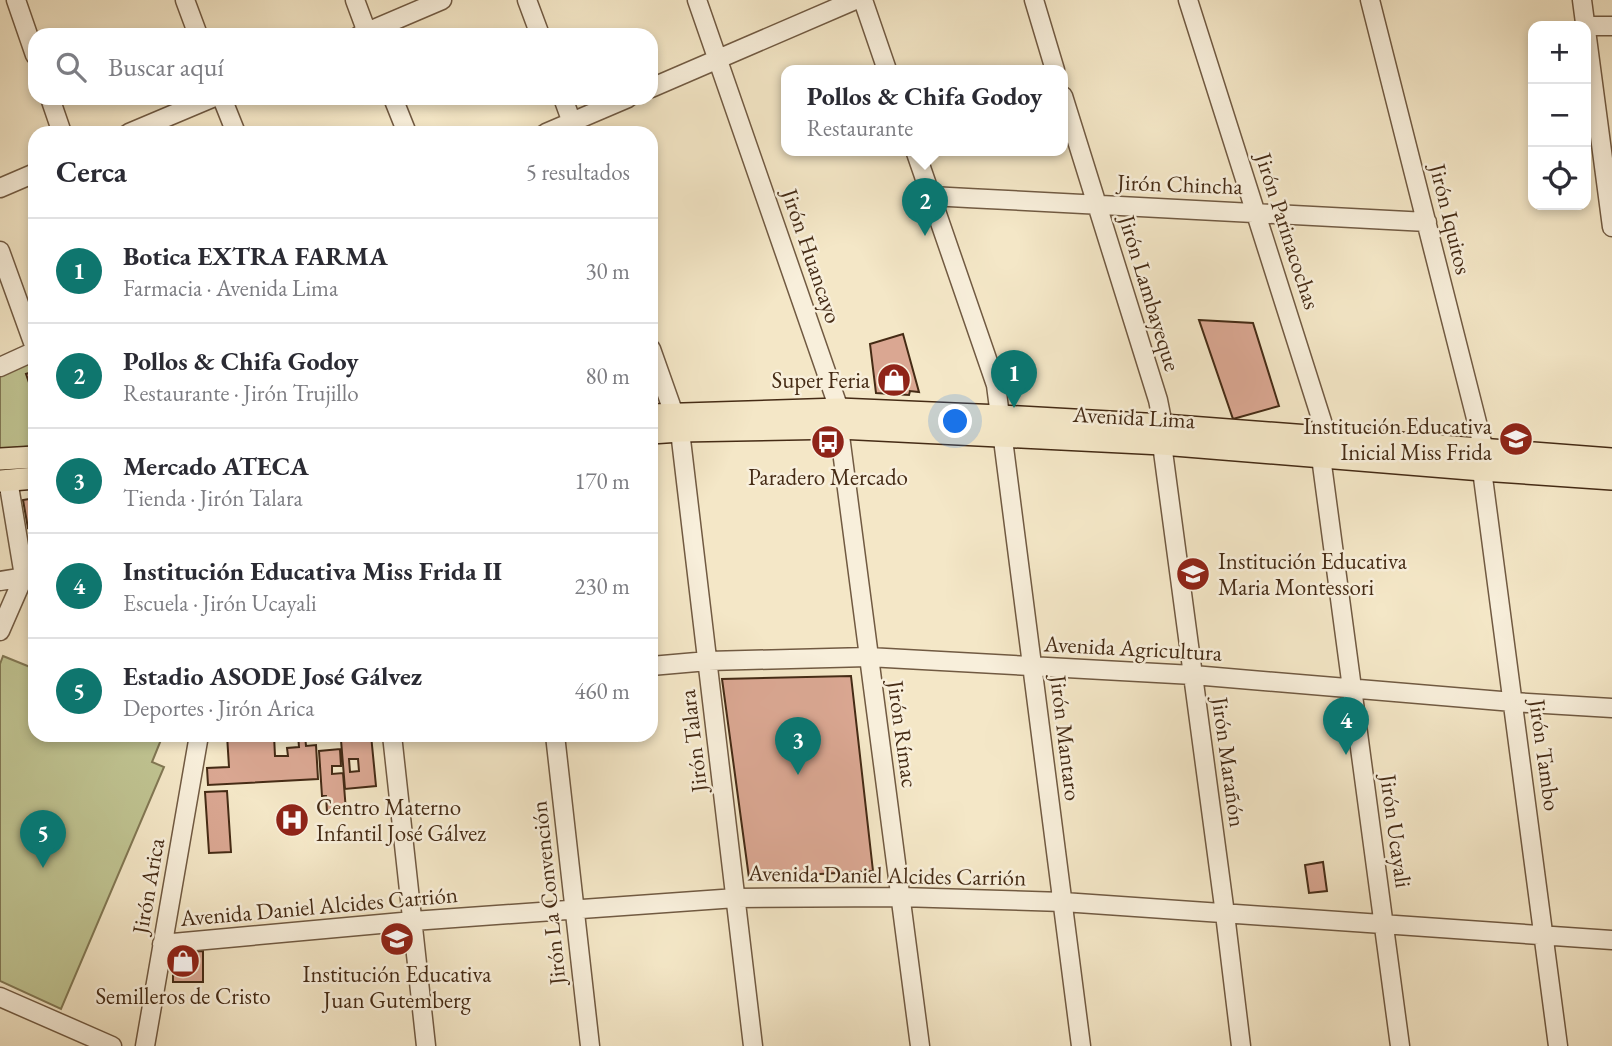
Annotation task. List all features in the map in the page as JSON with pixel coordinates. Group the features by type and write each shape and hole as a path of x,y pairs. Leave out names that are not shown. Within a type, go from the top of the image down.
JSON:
{"main road":[{"name":"Avenida Lima","path":"658,417 677,422 839,419 1162,435 1483,460 1612,479"},
{"name":"Avenida Lima","path":"658,430 677,422"},
{"path":"0,459 28,457"},
{"name":"Avenida Lima","path":"1483,460 1612,459"},
{"path":"4,481 28,479"}],"street":[{"path":"16,0 28,35"},
{"path":"185,0 195,28"},
{"path":"355,0 363,28"},
{"path":"379,28 442,0"},
{"path":"527,0 537,28"},
{"name":"Jirón Huancayo","path":"697,0 839,419"},
{"path":"658,85 855,0"},
{"path":"863,0 885,65"},
{"path":"1034,0 1054,65"},
{"name":"Jirón Parinacochas","path":"1188,0 1256,212 1324,447"},
{"name":"Jirón Iquitos","path":"1370,0 1427,222 1483,460"},
{"path":"1582,0 1585,21"},
{"path":"1591,26 1612,26"},
{"path":"1591,65 1612,227"},
{"path":"52,105 60,126"},
{"path":"146,126 195,105"},
{"path":"225,105 233,126"},
{"path":"396,105 404,126"},
{"path":"566,105 574,126"},
{"path":"576,126 615,105"},
{"name":"Jirón Lambayeque","path":"1068,112 1158,400 1162,435"},
{"name":"Jirón Mantaro","path":"917,156 996,385 1081,1046"},
{"path":"0,188 28,176"},
{"name":"Jirón Chincha","path":"930,196 1427,222"},
{"path":"2,261 28,330"},
{"path":"0,367 28,353"},
{"name":"Jirón Talara","path":"658,369 677,422 708,661 752,1046"},
{"name":"Jirón Rímac","path":"839,419 920,1046"},
{"name":"Jirón Marañón","path":"1162,435 1241,1046"},
{"name":"Jirón Ucayali","path":"1324,447 1352,688 1400,1046"},
{"name":"Jirón Tambo","path":"1483,460 1558,1046"},
{"path":"4,481 28,569"},
{"path":"0,581 28,576"},
{"path":"0,631 28,580"},
{"name":"Avenida Agricultura","path":"658,665 708,661 869,657 1192,675 1612,708"},
{"name":"Jirón Arica","path":"145,1046 198,742"},
{"path":"393,742 426,1046"},
{"name":"Jirón La Convención","path":"556,742 590,1046"},
{"name":"Avenida Daniel Alcides Carrión","path":"162,944 413,921 736,898 900,897 1063,902 1612,940"},
{"path":"0,997 112,1046"}],"green space":[{"path":"28,363 28,447 0,449 0,375"},
{"path":"3,656 28,666 28,742 160,742 152,762 164,767 61,1009 0,981 0,664"}],"building":[{"path":"1199,320 1253,323 1279,406 1233,419"},
{"path":"903,334 919,392 910,391 909,395 876,393 870,344"},
{"path":"28,499 28,528 23,500"},
{"path":"851,676 873,871 749,878 722,679"},
{"path":"227,742 274,742 275,756 288,756 287,748 299,747 299,742 306,742 306,746 316,745 318,779 208,785 207,768 229,767"},
{"path":"341,742 372,742 376,786 345,789","holes":["349,759 358,759 359,771 350,772"]},
{"path":"340,749 341,766 332,766 332,774 343,773 346,811 327,812 326,796 322,796 319,751"},
{"path":"227,791 231,852 209,853 205,792"},
{"path":"1323,862 1327,891 1309,893 1305,865"},
{"path":"203,951 203,982 173,982 173,957 181,952"}],"place":[{"name":"Pollos & Chifa Godoy","path":"925,236"},
{"name":"Super Feria","path":"894,380"},
{"name":"Botica EXTRA FARMA","path":"1014,408"},
{"name":"Institución Educativa Inicial Miss Frida","path":"1516,439"},
{"name":"Paradero Mercado","path":"828,442"},
{"name":"Institución Educativa Maria Montessori","path":"1193,574"},
{"name":"Institución Educativa Miss Frida II","path":"1346,755"},
{"name":"Mercado ATECA","path":"798,775"},
{"name":"Centro Materno Infantil José Gálvez","path":"292,820"},
{"name":"Estadio ASODE José Gálvez","path":"43,868"},
{"name":"Institución Educativa Juan Gutemberg","path":"397,939"},
{"name":"Semilleros de Cristo","path":"183,961"}]}
